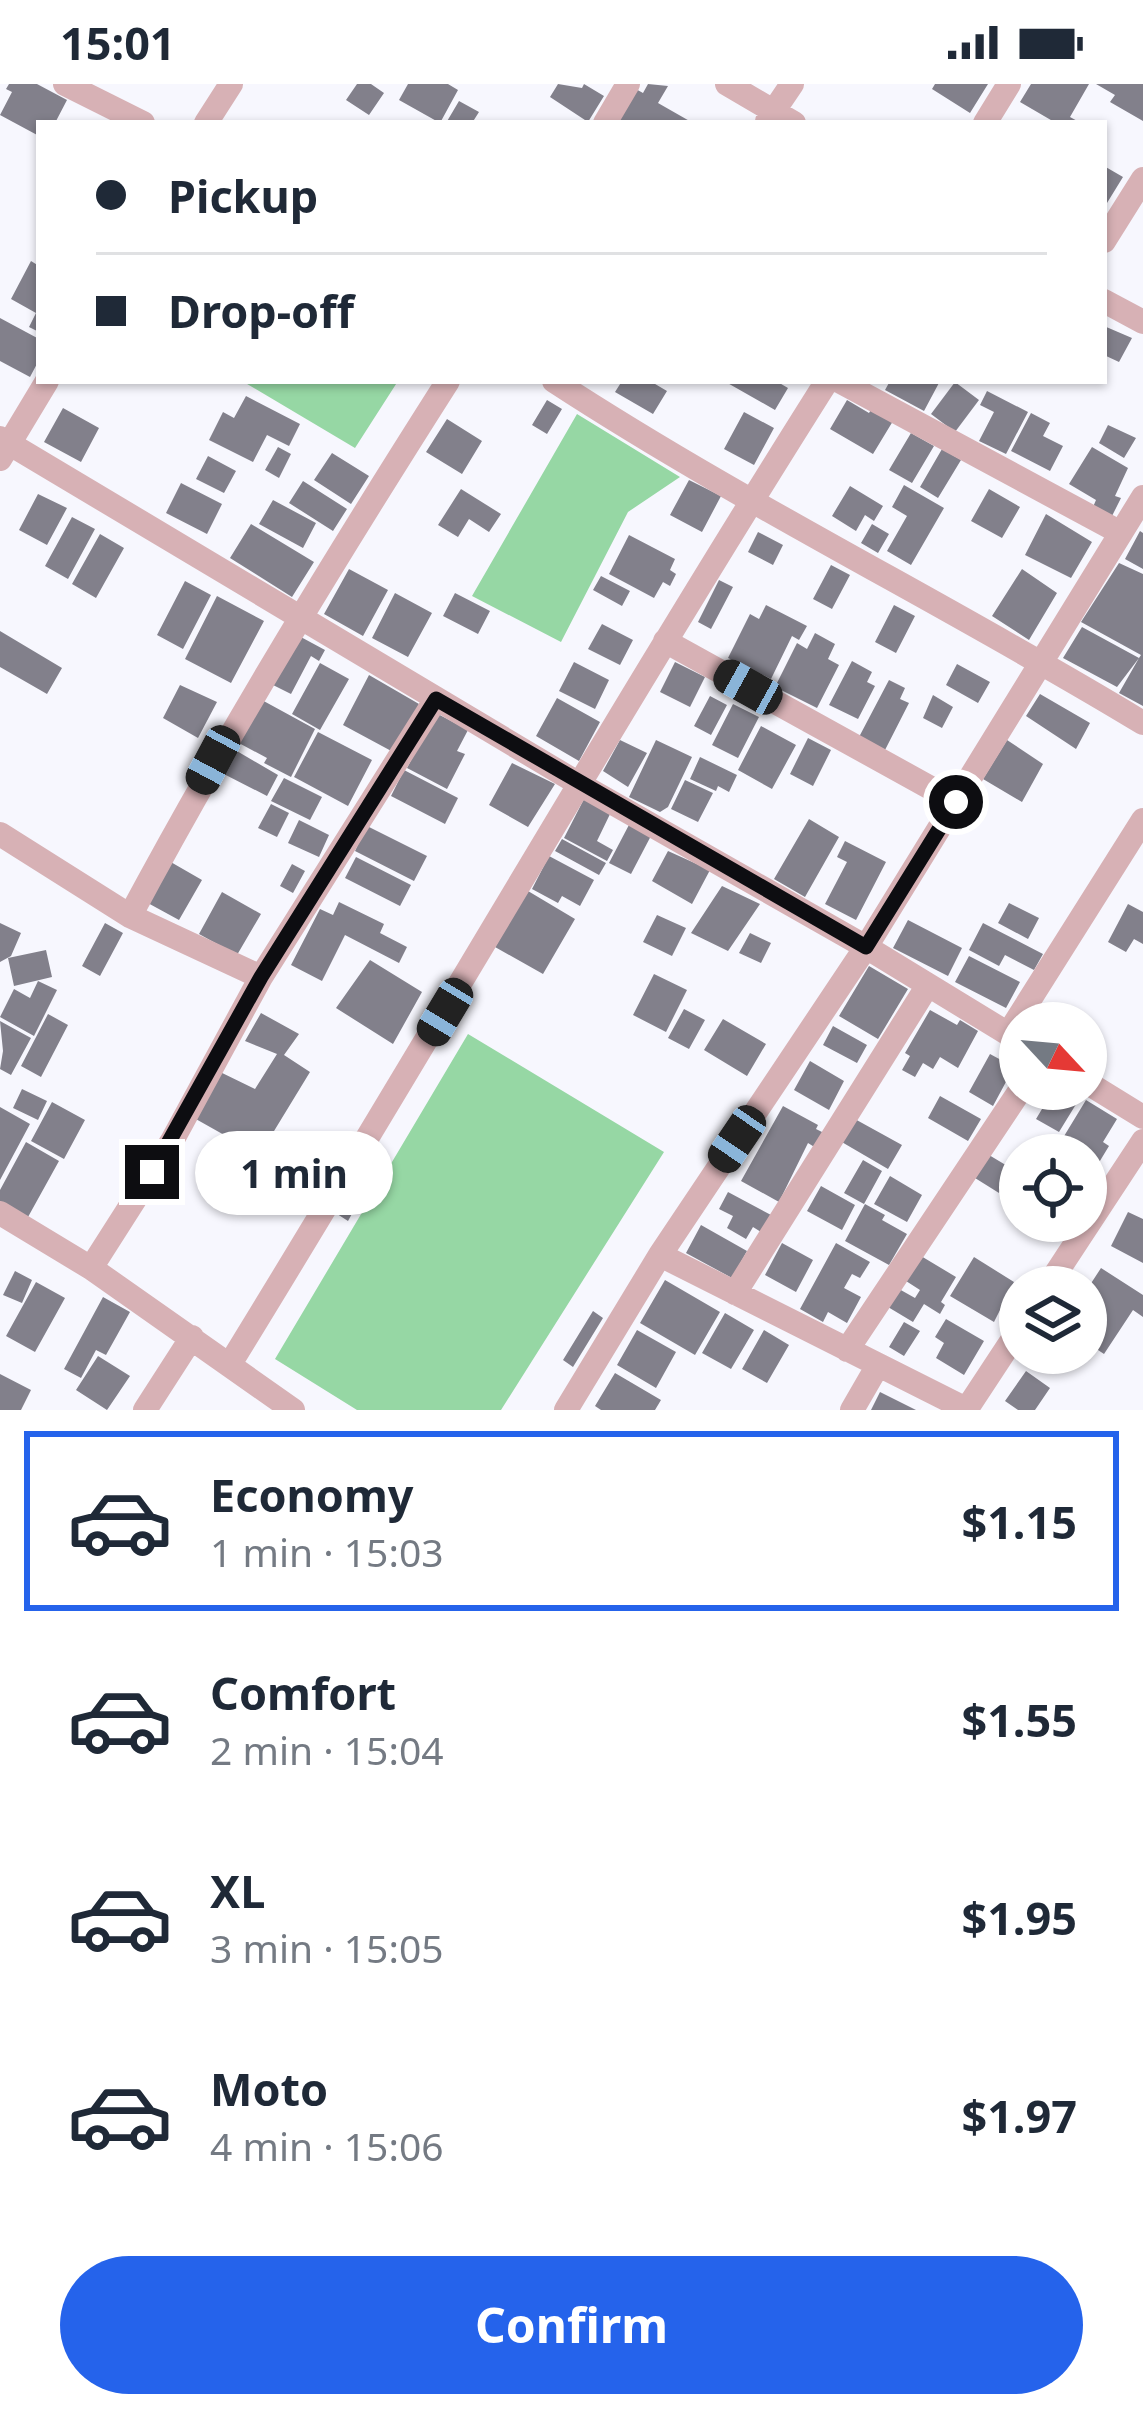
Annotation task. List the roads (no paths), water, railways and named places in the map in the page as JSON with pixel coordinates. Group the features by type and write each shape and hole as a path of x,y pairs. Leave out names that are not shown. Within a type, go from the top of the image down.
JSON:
{"street":[{"path":"65,84 137,120"},
{"path":"208,120 231,84"},
{"path":"607,120 628,84"},
{"path":"728,84 778,119 792,84"},
{"path":"987,120 1009,84"},
{"path":"1107,236 1143,179"},
{"path":"1107,303 1143,322"},
{"path":"45,384 3,446 999,1028"},
{"path":"130,916 213,760 298,616 446,384"},
{"path":"230,1364 825,384"},
{"path":"844,384 1121,533"},
{"path":"590,391 751,501 1143,723"},
{"path":"566,1410 660,1255 866,947 1143,497"},
{"path":"665,641 956,802"},
{"path":"91,1268 172,1141 261,977 436,699"},
{"path":"1035,1002 1143,820"},
{"path":"0,834 130,916 261,977"},
{"path":"735,1293 928,985"},
{"path":"1107,1095 1143,1118"},
{"path":"847,1350 1007,1110"},
{"path":"1061,1266 1143,1141"},
{"path":"0,1213 91,1268 293,1410"},
{"path":"660,1255 967,1410 999,1360"},
{"path":"145,1410 193,1337"},
{"path":"852,1410 878,1365"}]}
